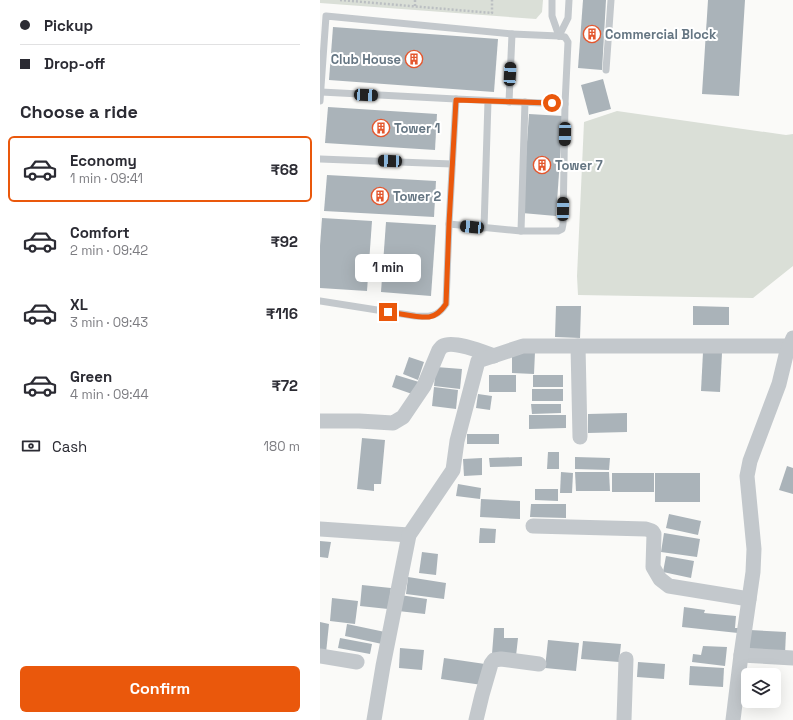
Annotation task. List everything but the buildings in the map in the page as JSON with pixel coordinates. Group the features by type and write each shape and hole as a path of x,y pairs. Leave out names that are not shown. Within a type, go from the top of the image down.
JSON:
{"street":[{"path":"374,720 409,535 453,470 457,441 478,361 523,346 791,341 779,384 750,461 747,476 754,549 753,572 733,720"},
{"path":"320,421 393,423 403,418 424,386 439,350 442,346 447,344 458,344 494,356"},
{"path":"578,346 580,437"},
{"path":"534,526 637,528 652,531 654,534 654,567 660,579 669,586 749,599"},
{"path":"320,530 409,535"},
{"path":"741,655 793,658"},
{"path":"320,656 357,662"},
{"path":"476,720 482,694 491,664 494,660 501,659 539,664"},
{"path":"624,720 626,659"}],"lane":[{"path":"552,0 552,16 559,36"},
{"path":"559,36 568,18 569,0"},
{"path":"606,70 611,0"},
{"path":"320,101 323,16 512,34 565,37 568,42 562,228 558,231 521,231 449,224"},
{"path":"509,102 512,34"},
{"path":"321,92 456,100 565,104"},
{"path":"320,301 429,317 437,314 446,304 456,100"},
{"path":"484,228 488,101"},
{"path":"521,231 525,102"},
{"path":"320,159 452,164"}],"path":[{"path":"340,0 492,13 492,0"},
{"path":"415,0 415,6"}],"shaded area":[{"path":"320,0 543,0 542,12 536,19 320,3"},
{"path":"617,111 786,135 793,134 793,266 753,298 578,295 577,276 584,122"}],"place":[{"name":"Commercial Block","path":"592,34"},
{"name":"Club House","path":"414,59"},
{"name":"Tower 1","path":"381,128"},
{"name":"Tower 7","path":"542,165"},
{"name":"Tower 2","path":"380,196"}],"route":[{"path":"388,312 429,317 437,314 446,304 456,100 552,103"}]}
